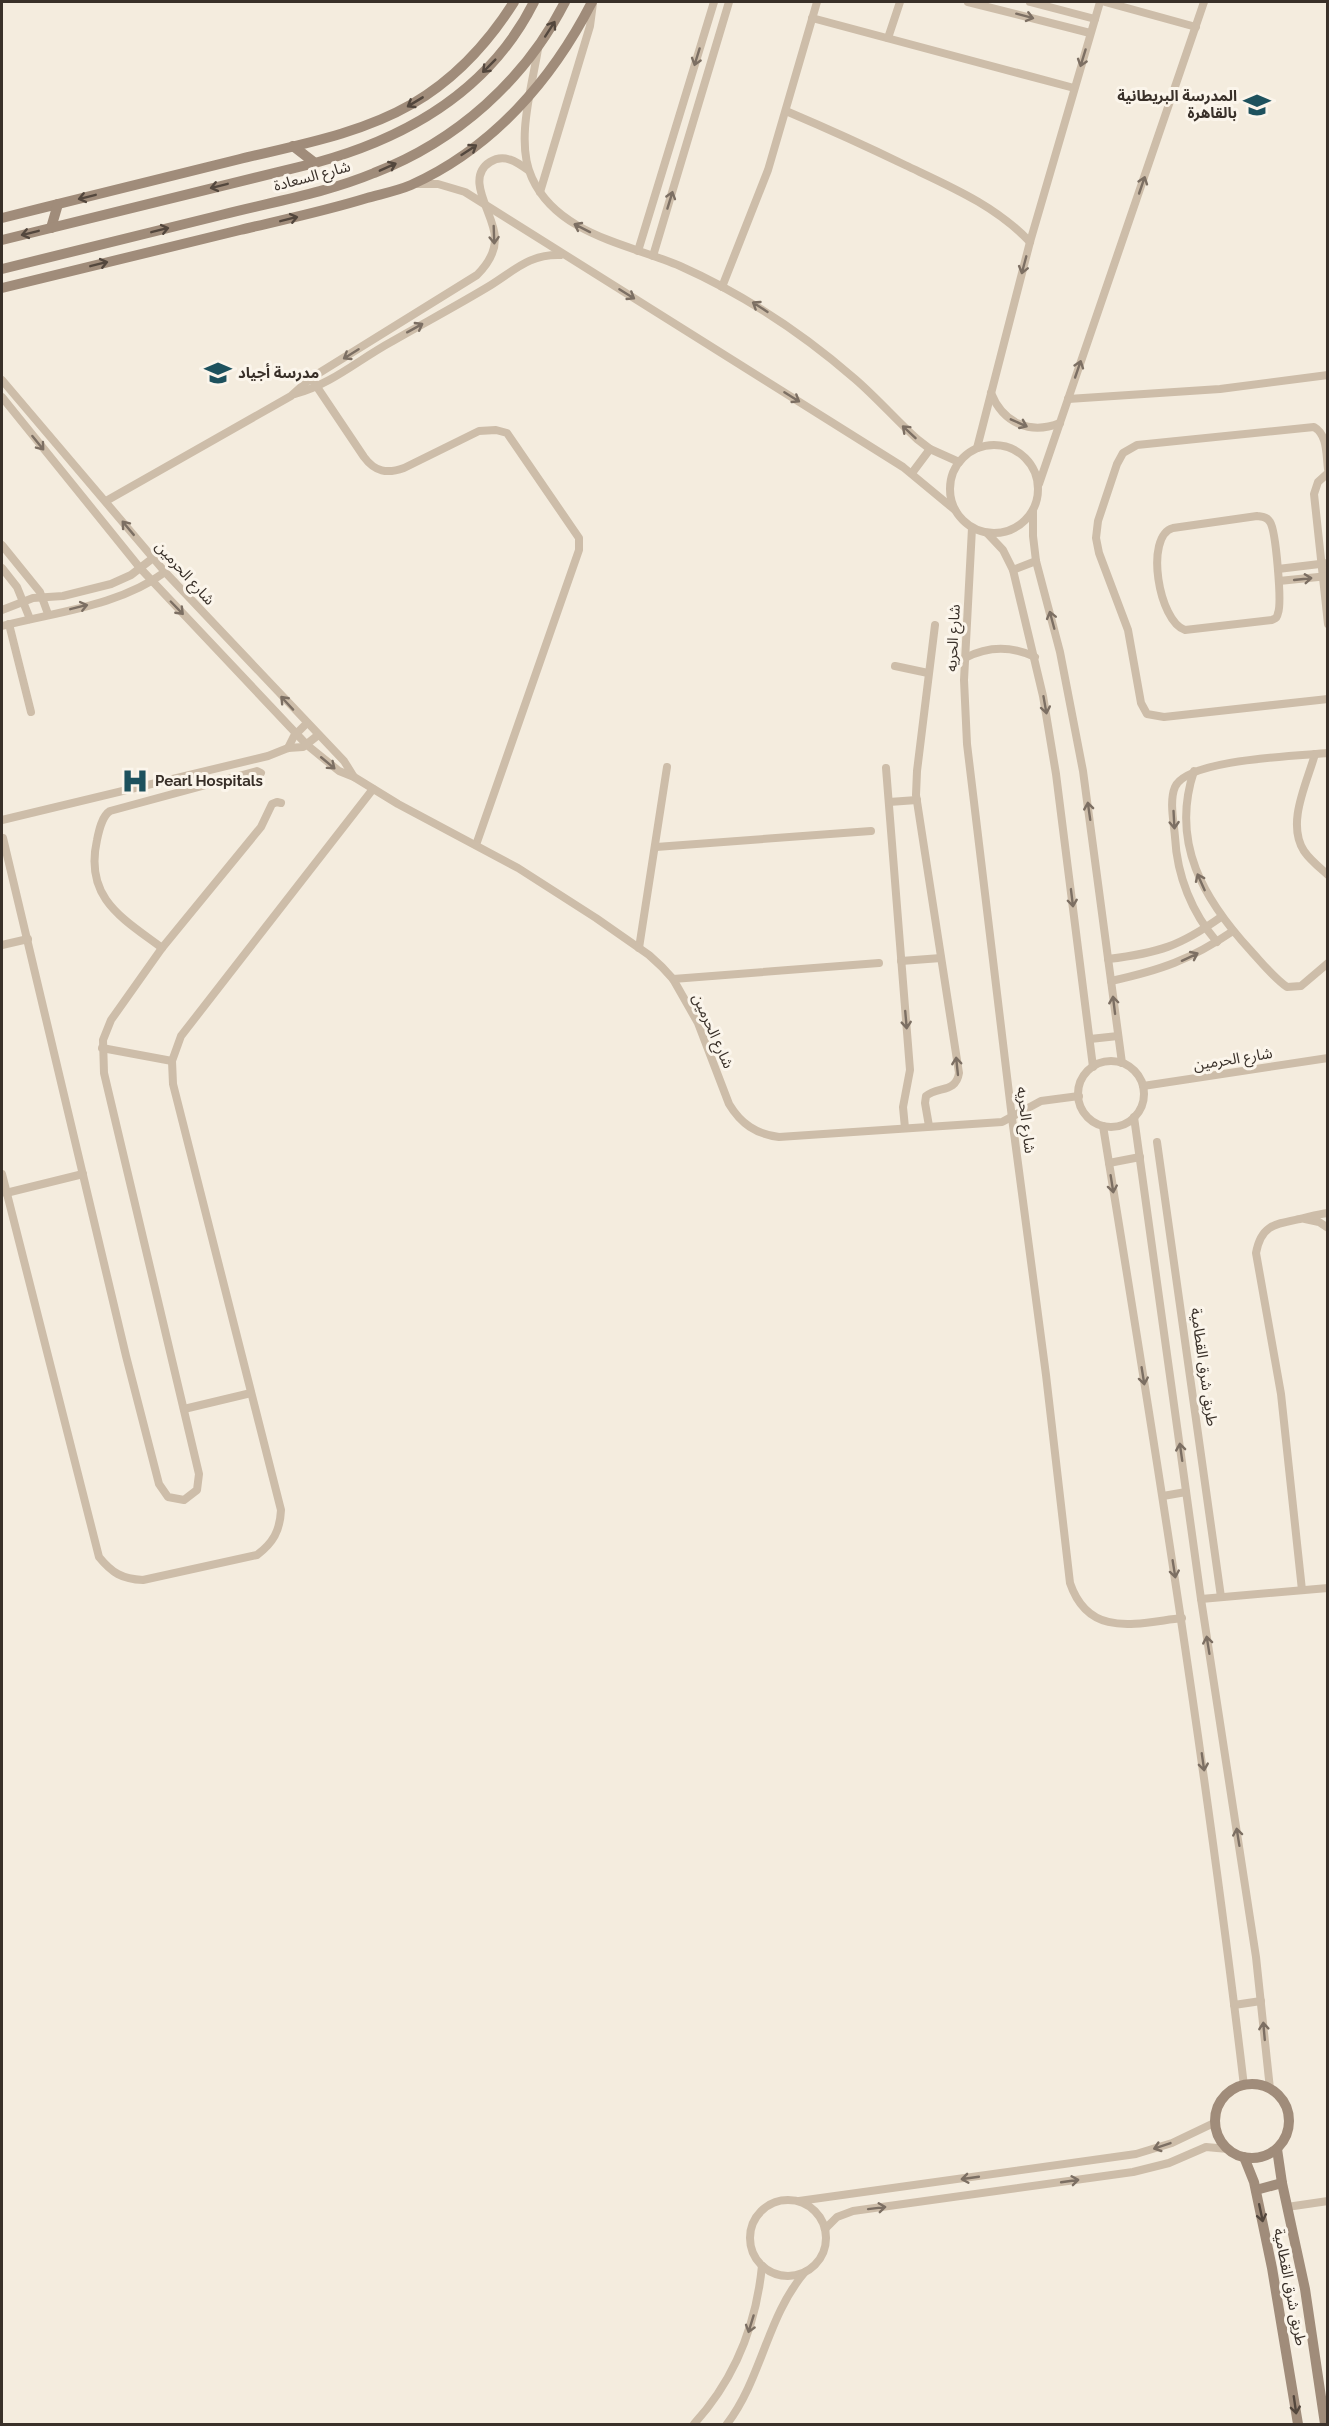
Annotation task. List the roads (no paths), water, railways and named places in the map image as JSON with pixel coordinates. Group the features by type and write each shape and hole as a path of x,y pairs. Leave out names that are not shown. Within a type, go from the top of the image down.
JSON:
{"street":[{"path":"2,218 357,129 412,104 461,67 483,45 514,2"},
{"name":"شارع السعادة","path":"2,240 315,163 394,136 448,102 496,59 517,34 534,2"},
{"name":"شارع السعادة","path":"2,269 301,195 373,174 406,160 465,123 491,100 538,48 565,2"},
{"path":"410,185 478,144 531,96 565,51 592,2"},
{"path":"540,192 590,26 592,2"},
{"path":"638,250 714,2"},
{"path":"653,256 729,2"},
{"path":"722,286 768,170 817,2"},
{"path":"888,38 900,2"},
{"path":"969,2 1090,33"},
{"path":"1030,2 1095,19"},
{"path":"977,448 1030,242 1100,2"},
{"path":"1105,2 1196,27"},
{"path":"2,288 320,211 410,185 424,183 452,187 912,473 972,528 987,533 1014,530 1025,522 1033,511 1039,494 1039,484 1204,2"},
{"path":"812,18 1074,88"},
{"path":"538,48 524,140 528,170 540,192 558,212 574,224 722,286 750,301 813,344 930,448 958,462"},
{"path":"786,111 855,140 971,196 1006,220 1030,242"},
{"path":"293,146 315,163"},
{"path":"106,501 291,396 311,378 477,275 487,265 493,253 495,240 494,226 479,179 485,166 504,158 511,159 528,170"},
{"path":"301,195 320,211"},
{"path":"51,228 58,204"},
{"path":"291,396 318,388 389,343 492,285 522,263 542,255 562,255"},
{"path":"50,257 74,270"},
{"path":"1068,399 1220,389 1328,375"},
{"path":"311,378 364,458 374,468 382,471 404,468 479,431 496,430 507,433 579,538 579,550 476,845"},
{"name":"شارع الحرمين","path":"2,380 165,572 306,724 344,761 354,777"},
{"path":"991,393 999,409 1018,424 1035,429 1060,423"},
{"name":"شارع الحرمين","path":"2,397 152,582 308,745 339,771 354,777 528,874 639,948 674,979 705,1038 729,1104 735,1115 749,1128 766,1136 779,1137 999,1122 1012,1118 1041,1101 1079,1096"},
{"path":"1328,624 1324,563 1314,494 1318,482 1328,471 1323,438 1319,430 1314,427 1137,445 1123,453 1117,464 1098,521 1096,537 1099,553 1128,630 1141,703 1147,714 1164,717 1328,699"},
{"path":"955,510 950,485 953,473 958,462 977,448 997,445 1017,450 1031,465 1039,484"},
{"path":"912,473 930,448"},
{"path":"1033,511 1036,561 1060,652 1077,731 1122,1063"},
{"path":"1261,516 1272,526 1278,568 1279,611 1275,619 1181,629 1171,621 1162,595 1158,568 1159,541 1164,532 1173,528 1261,516"},
{"name":"شارع الحريه","path":"972,528 965,658 967,744 1073,1591 1087,1611 1107,1623 1122,1625 1182,1618"},
{"path":"987,533 1003,550 1013,570 1035,657 1056,774 1093,1067"},
{"path":"2,545 43,598 48,614"},
{"path":"2,610 23,602 111,584 153,558"},
{"path":"1013,570 1036,561"},
{"path":"1278,568 1324,563"},
{"path":"2,568 17,587 30,619"},
{"path":"31,712 5,625 116,598 152,582 165,572"},
{"path":"1279,581 1325,577"},
{"path":"928,1126 926,1096 952,1086 958,1077 917,800 916,779 935,625"},
{"path":"965,658 980,651 995,648 1020,651 1035,657"},
{"path":"895,666 928,673"},
{"path":"288,748 296,733 306,724"},
{"path":"2,820 150,786 273,755 288,748 298,749 308,745 317,735"},
{"path":"1217,942 1196,913 1183,880 1175,846 1173,793 1181,778 1211,765 1328,753"},
{"path":"1316,754 1297,815 1296,830 1303,850 1328,874"},
{"path":"639,948 667,767"},
{"path":"886,768 910,1070 903,1107 905,1128"},
{"path":"162,948 114,911 105,901 95,876 94,862 98,836 106,814 110,810 257,771 261,773"},
{"path":"1194,771 1186,802 1189,844 1204,890 1221,916 1287,987 1301,986 1328,963"},
{"path":"168,781 171,794"},
{"path":"150,786 153,799"},
{"path":"2,1174 93,1541 99,1557 110,1571 125,1579 143,1580 257,1555 268,1547 278,1530 282,1510 173,1084 172,1061 181,1036 373,789"},
{"path":"889,802 917,800"},
{"path":"3,838 159,1484 162,1491 176,1500 192,1496 200,1482 104,1073 102,1048 111,1020 162,948 261,827 272,804 281,803"},
{"path":"656,847 871,831"},
{"path":"1175,846 1189,844"},
{"path":"1108,959 1161,950 1183,942 1221,916"},
{"path":"1111,981 1167,967 1202,952 1233,931"},
{"path":"2,945 28,939"},
{"path":"901,961 941,958"},
{"path":"674,979 879,963"},
{"path":"1090,1039 1118,1036"},
{"path":"102,1048 172,1061"},
{"name":"شارع الحرمين","path":"1143,1086 1328,1058"},
{"path":"1112,1061 1122,1063 1135,1072 1143,1086 1143,1103 1134,1118 1120,1126 1103,1126 1086,1115 1079,1096 1082,1079 1093,1067 1112,1061"},
{"path":"1134,1118 1201,1599 1261,2001 1270,2089"},
{"path":"1103,1126 1182,1618 1244,2086"},
{"name":"طريق شرق القطامية","path":"1157,1142 1221,1597"},
{"path":"1109,1163 1140,1157"},
{"path":"6,1193 83,1174"},
{"path":"1302,1590 1281,1394 1256,1253 1260,1239 1270,1226 1328,1213"},
{"path":"1303,1219 1319,1222 1328,1228"},
{"path":"184,1409 251,1393"},
{"path":"1162,1496 1186,1492"},
{"path":"1201,1599 1328,1588"},
{"path":"1234,2005 1261,2001"},
{"path":"825,2229 837,2217 852,2211 1133,2172 1169,2163 1206,2147 1228,2149 1244,2157 1261,2157 1277,2149 1287,2135 1289,2117 1283,2101 1270,2089 1261,2086 1244,2086 1229,2093 1223,2099 1216,2114 1216,2122 1219,2137 1228,2149"},
{"path":"805,2272 783,2276 762,2266 750,2247 750,2235 758,2214 766,2206 776,2201 788,2199 799,2201 1136,2154 1172,2143 1216,2122"},
{"name":"طريق شرق القطامية","path":"1277,2149 1281,2183 1305,2289 1325,2424"},
{"name":"طريق شرق القطامية","path":"1244,2157 1256,2190 1288,2355 1298,2424"},
{"path":"1256,2190 1281,2183"},
{"path":"727,2424 747,2391 788,2294 805,2272 815,2265 826,2242 825,2229 816,2212 799,2201"},
{"path":"1287,2208 1328,2201"},
{"path":"694,2424 719,2393 737,2360 754,2315 762,2266"}],"place":[{"name":"المدرسة البريطانية بالقاهرة","path":"1257,105"},
{"name":"مدرسة أجياد","path":"218,373"},
{"name":"Pearl Hospitals","path":"135,781"}]}
